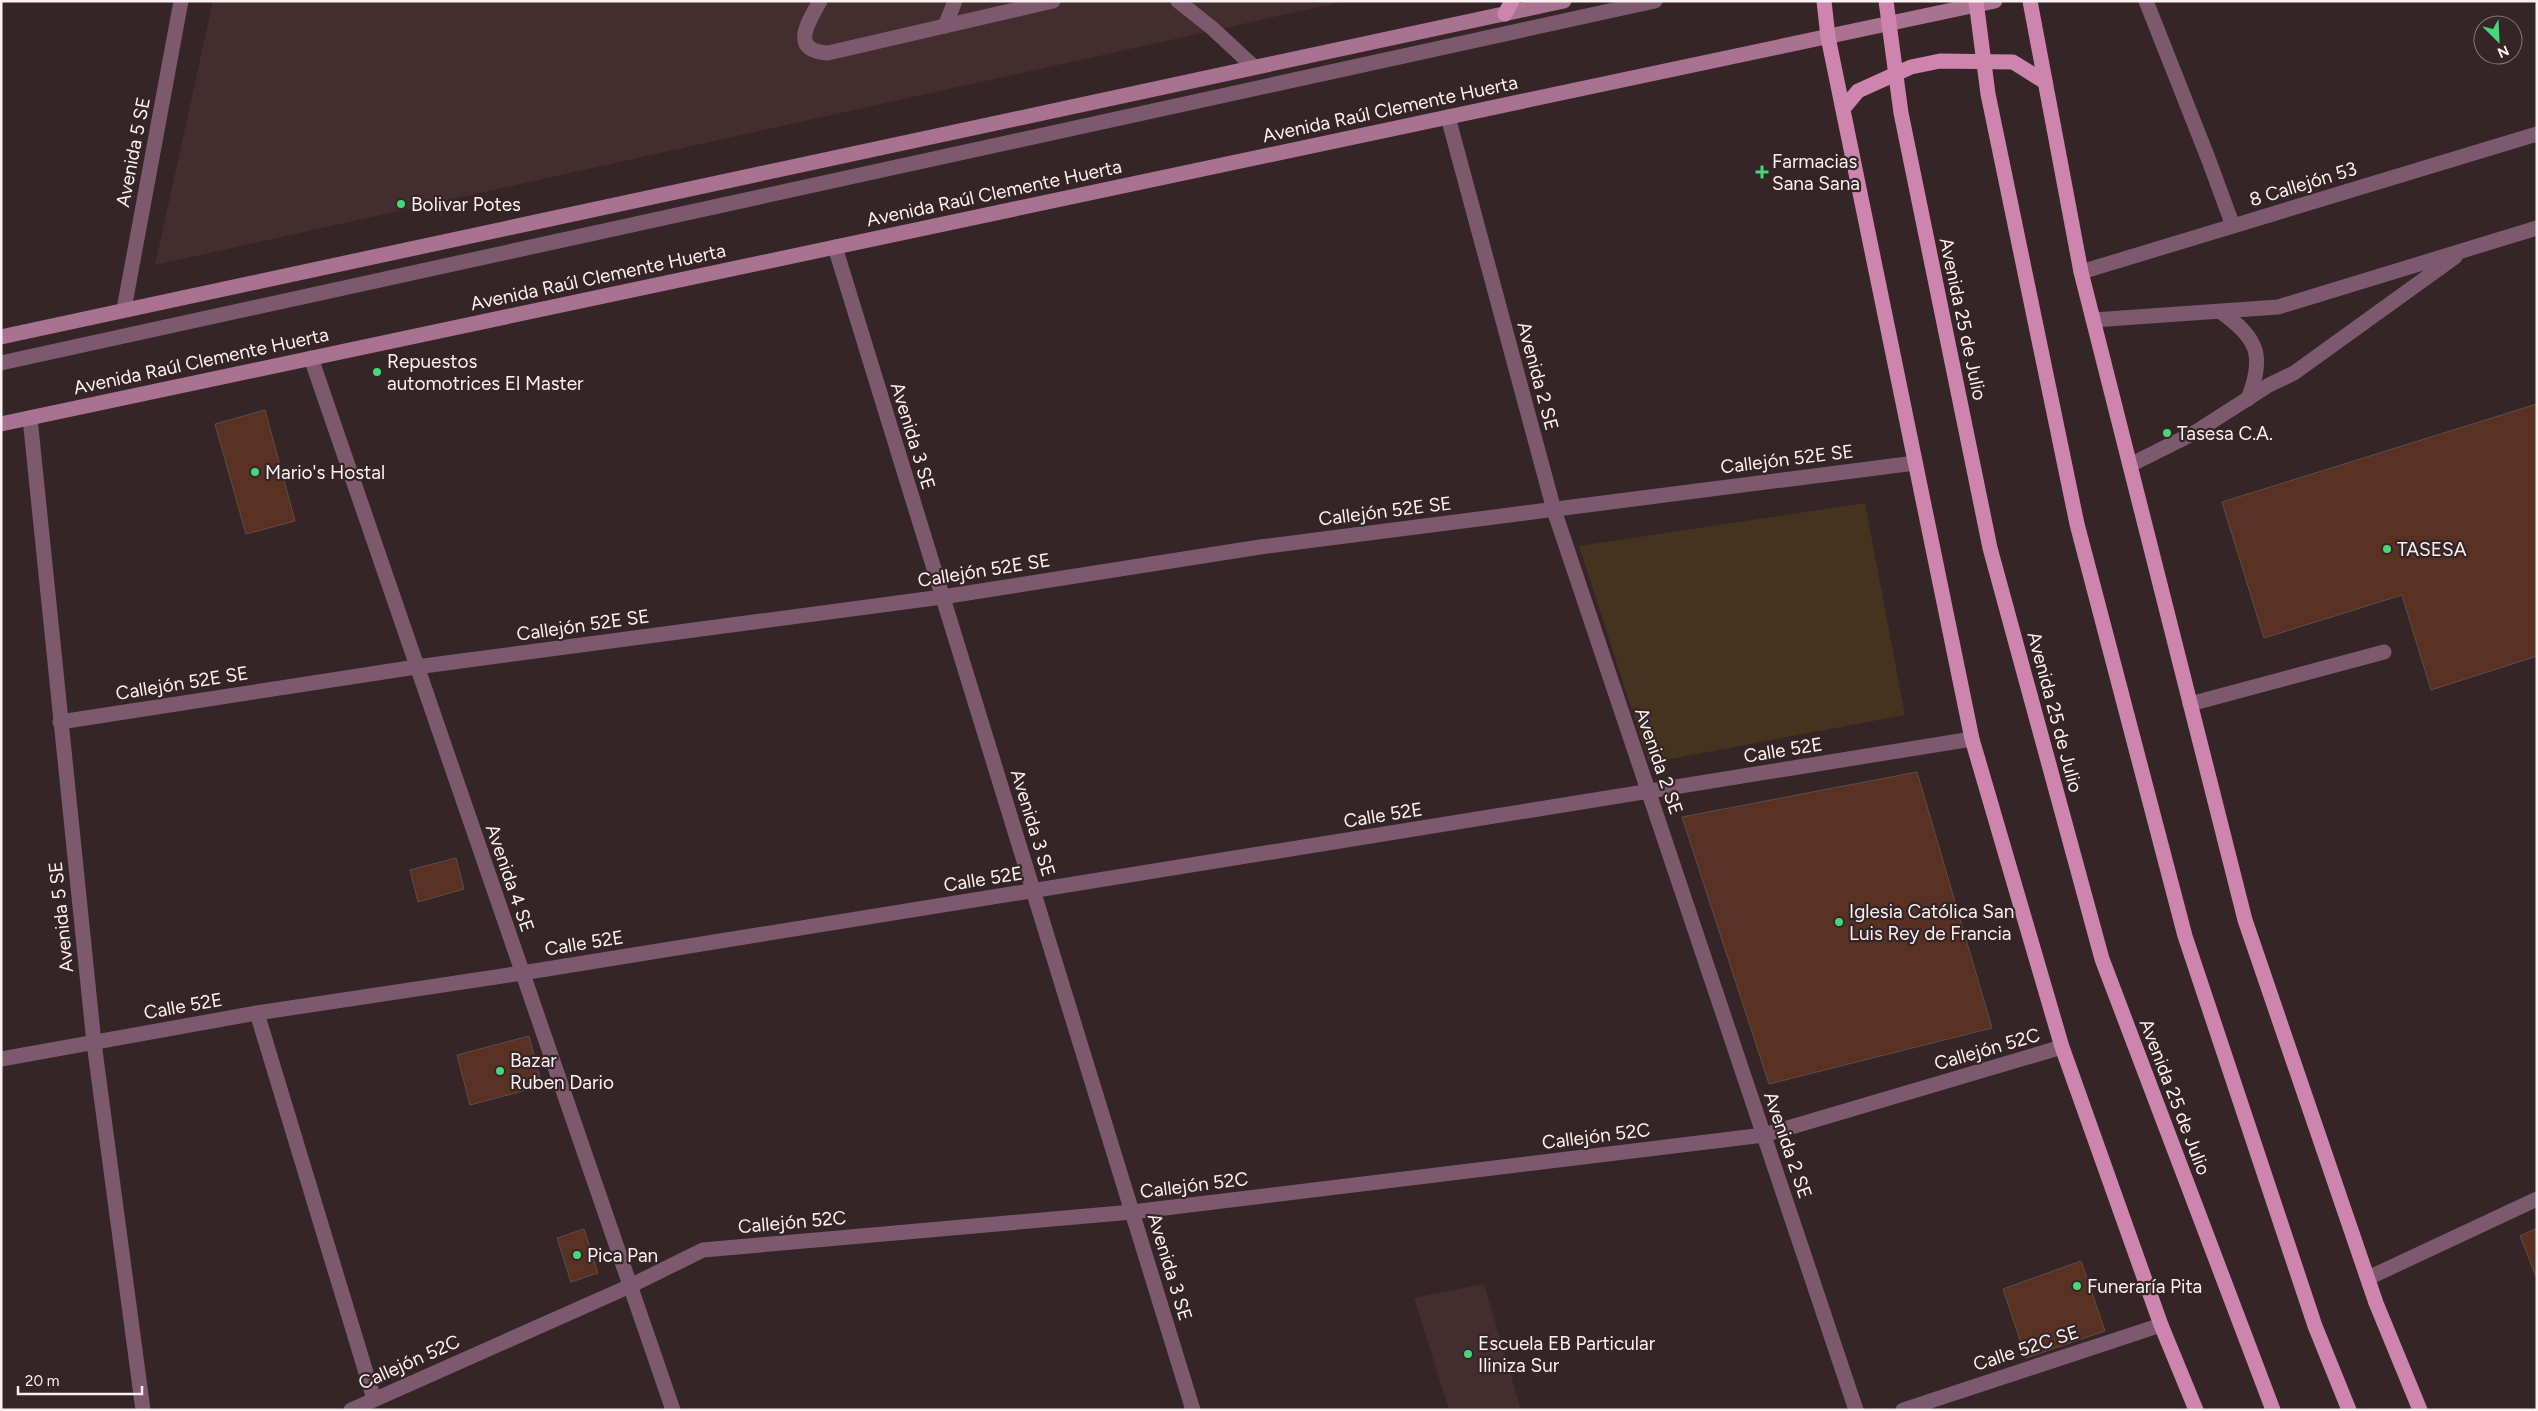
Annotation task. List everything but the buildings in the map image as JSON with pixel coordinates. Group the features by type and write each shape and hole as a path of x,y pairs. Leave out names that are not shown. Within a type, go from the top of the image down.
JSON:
{"main road":[{"path":"1,337 1254,67 1508,7 1564,1"},
{"path":"1824,1 1828,37 1972,739 2062,1047 2161,1325 2196,1410"},
{"name":"Avenida 25 de Julio","path":"1886,1 1901,113 1990,548 2102,959 2273,1410"},
{"path":"1976,1 1988,94 2077,524 2185,936 2315,1326 2349,1410"},
{"name":"Avenida Raúl Clemente Huerta","path":"1,424 1995,1"},
{"path":"2030,1 2081,272 2245,920 2368,1278 2420,1410"},
{"path":"1844,109 1858,91 1911,67 1940,61 2013,62 2045,82"}],"street":[{"name":"Avenida 5 SE","path":"124,310 181,1"},
{"path":"820,1 804,30 807,47 815,52 828,53 1053,1"},
{"path":"945,26 955,1"},
{"path":"1178,1 1212,28 1254,67"},
{"path":"1,363 1655,1"},
{"path":"2146,1 2233,226"},
{"name":"Avenida 2 SE","path":"1448,117 1554,510 1856,1410"},
{"name":"8 Callejón 53","path":"2081,272 2537,134"},
{"path":"2094,320 2278,307 2537,228"},
{"name":"Avenida 3 SE","path":"835,247 1194,1410"},
{"path":"2130,465 2194,433 2269,385 2294,373 2464,251"},
{"path":"2221,312 2238,324 2251,340 2257,358 2258,371 2248,399"},
{"name":"Avenida 4 SE","path":"311,358 673,1410"},
{"name":"Avenida 5 SE","path":"30,418 94,1043 143,1410"},
{"name":"Callejón 52E SE","path":"60,722 416,667 942,597 1260,547 1915,463"},
{"path":"2190,704 2384,652"},
{"name":"Calle 52E","path":"1,1059 257,1013 522,973 1648,793 1972,739"},
{"path":"257,1013 374,1399"},
{"name":"Callejón 52C","path":"351,1410 630,1286 703,1250 1132,1212 1764,1135 2062,1047"},
{"path":"2368,1278 2537,1199"},
{"name":"Calle 52C SE","path":"1903,1410 2161,1325"}],"shaded area":[{"path":"213,1 1346,1 155,265"},
{"path":"1865,503 1905,715 1649,763 1579,546"},
{"name":"Escuela EB Particular Iliniza Sur","path":"1484,1284 1521,1410 1449,1410 1414,1298"}],"place":[{"name":"Farmacias Sana Sana","path":"1762,172"},
{"name":"Bolivar Potes","path":"401,204"},
{"name":"Repuestos automotrices El Master","path":"377,372"},
{"name":"Tasesa C.A.","path":"2167,433"},
{"name":"Mario's Hostal","path":"255,472"},
{"name":"TASESA","path":"2387,549"},
{"name":"Iglesia Católica San Luis Rey de Francia","path":"1839,922"},
{"name":"Bazar Ruben Dario","path":"500,1071"},
{"name":"Pica Pan","path":"577,1255"},
{"name":"Funeraría Pita","path":"2077,1286"},
{"name":"Escuela EB Particular Iliniza Sur","path":"1468,1354"}]}
